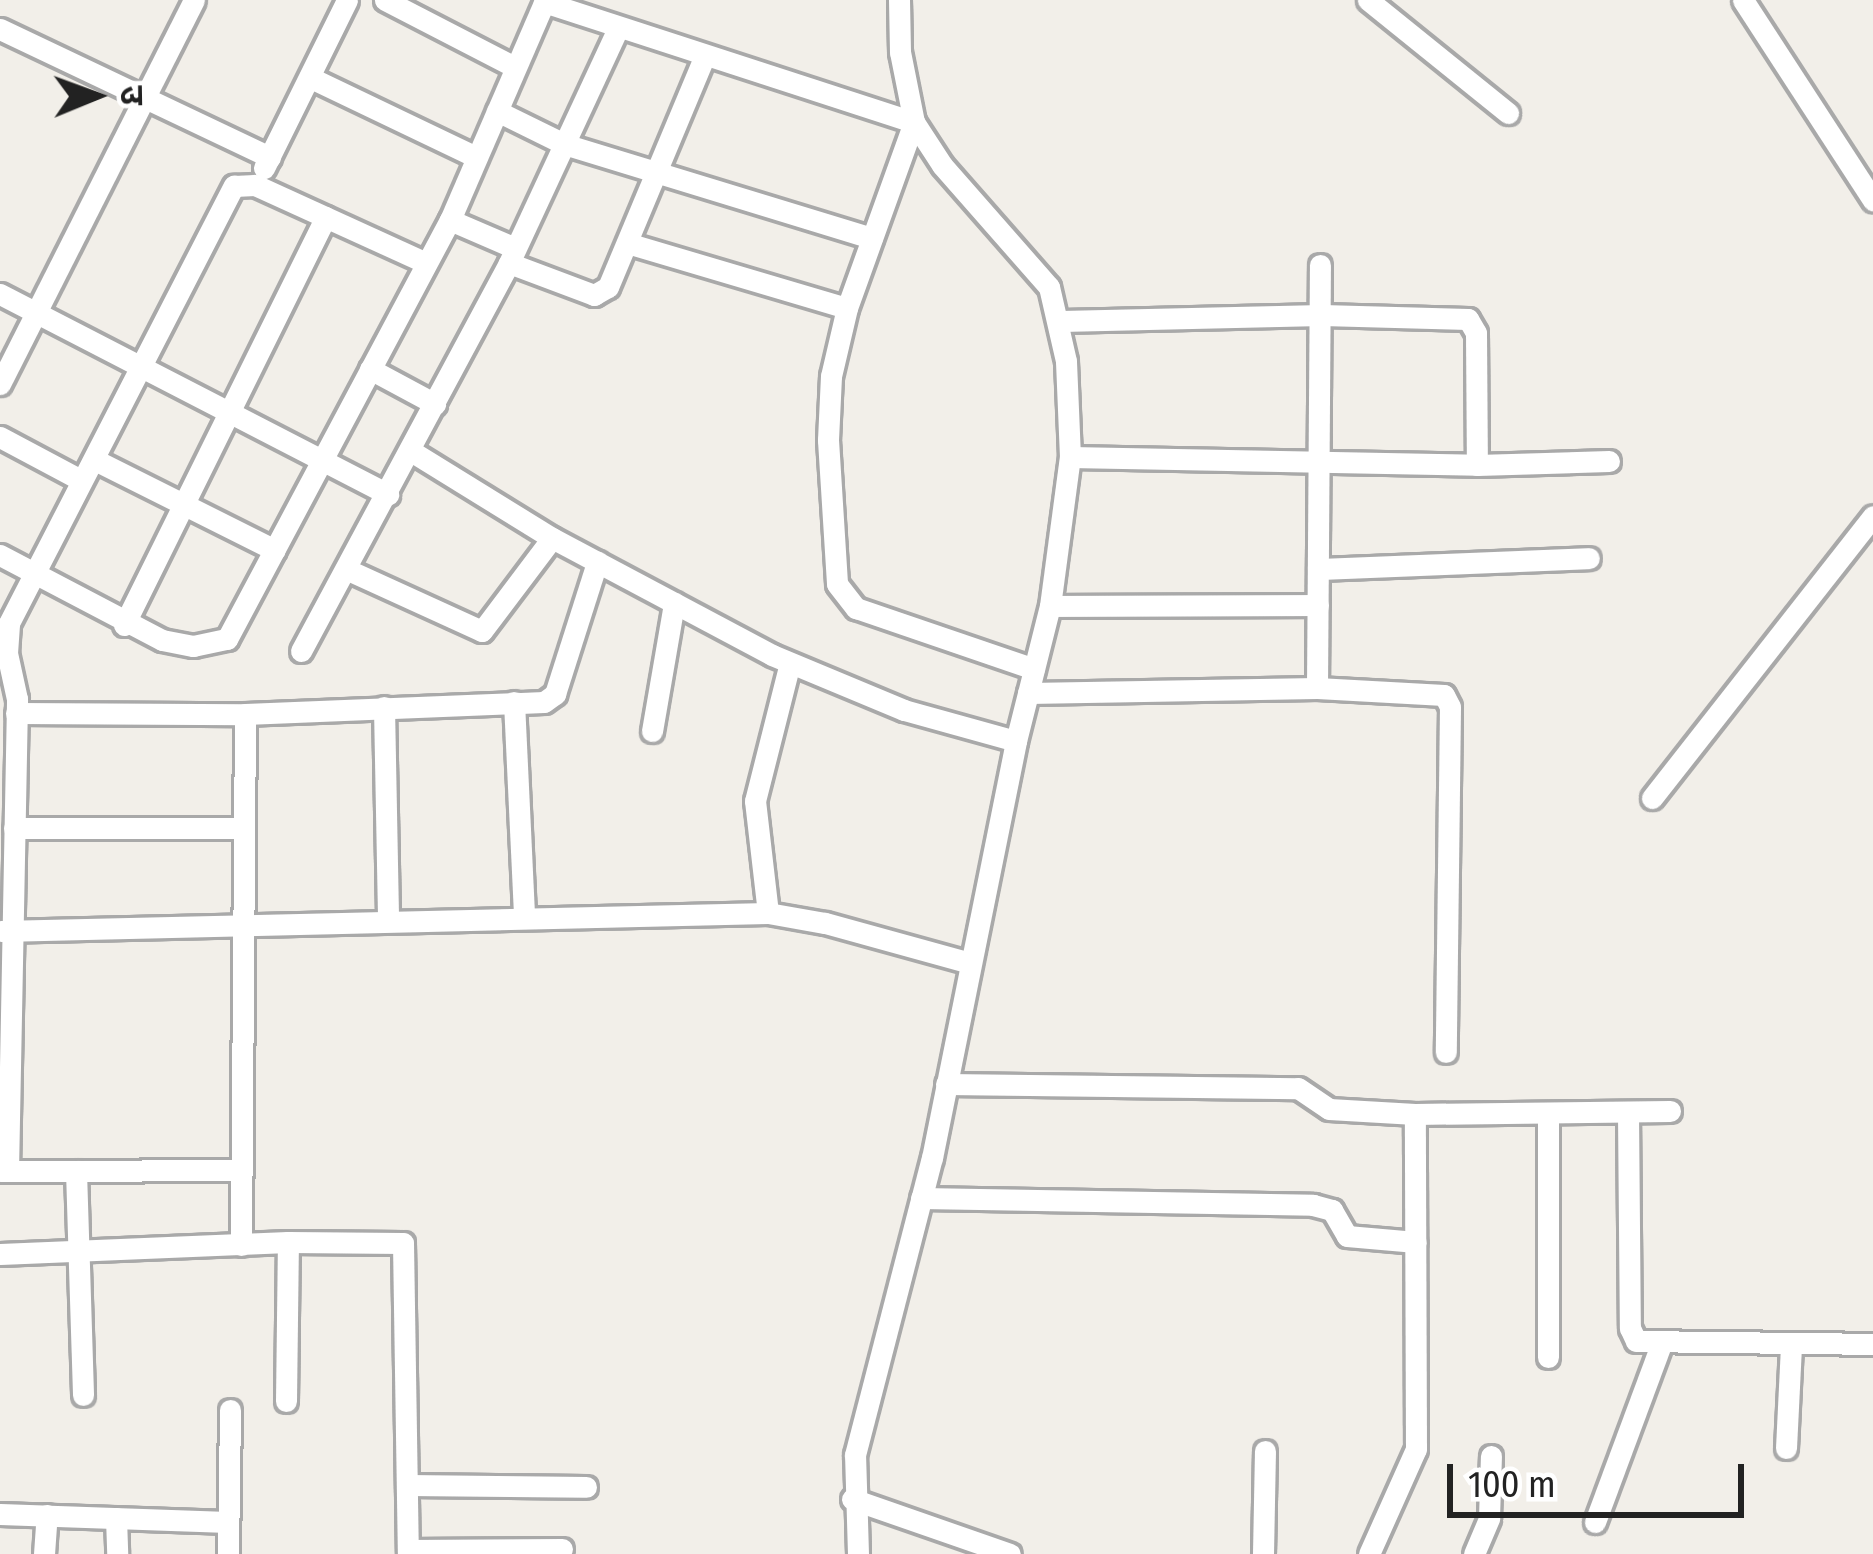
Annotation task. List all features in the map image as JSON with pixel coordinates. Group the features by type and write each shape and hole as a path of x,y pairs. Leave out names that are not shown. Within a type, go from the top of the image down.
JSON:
{"street":[{"path":"0,384 194,0"},
{"path":"255,185 347,0"},
{"path":"387,0 515,67"},
{"path":"858,1554 852,1499 862,1420 921,1198 1016,741 1051,606 1070,457 1071,404 1060,321 1048,287 942,165 914,122 902,74 899,0"},
{"path":"1368,0 1508,113"},
{"path":"1772,0 1748,8 1873,200"},
{"path":"0,555 124,625 176,645 227,639 451,220 544,1 914,122"},
{"path":"302,651 512,255 617,28"},
{"path":"0,29 271,157"},
{"path":"451,220 512,255 602,293 705,55"},
{"path":"311,78 476,158"},
{"path":"497,111 564,144 872,238"},
{"path":"914,122 847,308 828,405 839,594 856,608 1034,669"},
{"path":"240,1170 4,1171 6,931 16,712 6,638 228,191 239,184 255,185 426,263"},
{"path":"124,625 326,218"},
{"path":"627,243 847,308"},
{"path":"1317,688 1320,265"},
{"path":"0,294 388,494"},
{"path":"1060,321 1460,317 1474,325 1478,465"},
{"path":"370,369 435,404"},
{"path":"0,437 81,480"},
{"path":"410,451 552,538 790,663 904,710 1016,741"},
{"path":"1070,457 1478,465 1609,460"},
{"path":"94,460 275,550"},
{"path":"1652,798 1873,516"},
{"path":"348,570 482,631 552,538"},
{"path":"1318,569 1589,558"},
{"path":"16,712 245,714 544,702 555,694 597,562"},
{"path":"652,731 674,603"},
{"path":"1051,606 1318,605"},
{"path":"768,914 755,801 790,663"},
{"path":"1028,693 1317,688 1438,692 1448,699 1446,1052"},
{"path":"514,702 524,917"},
{"path":"384,707 388,920"},
{"path":"241,1245 245,714"},
{"path":"14,828 243,828"},
{"path":"6,931 768,914 799,916 970,963"},
{"path":"946,1084 1298,1088 1329,1109 1414,1114 1670,1111"},
{"path":"1547,1358 1548,1113"},
{"path":"1628,1113 1630,1328 1636,1341 1873,1345"},
{"path":"1369,1554 1416,1449 1414,1114"},
{"path":"76,1172 83,1395"},
{"path":"921,1198 1313,1205 1331,1210 1347,1236 1416,1242"},
{"path":"286,1401 288,1242"},
{"path":"0,1254 288,1242 404,1243 408,1552 562,1549"},
{"path":"1595,1522 1662,1342"},
{"path":"1786,1448 1791,1344"},
{"path":"228,1554 230,1410"},
{"path":"1262,1554 1265,1451"},
{"path":"1474,1554 1489,1518 1491,1456"},
{"path":"406,1484 586,1486"},
{"path":"852,1499 1010,1554"},
{"path":"0,1514 228,1522"},
{"path":"44,1554 47,1515"},
{"path":"116,1518 117,1554"}]}
